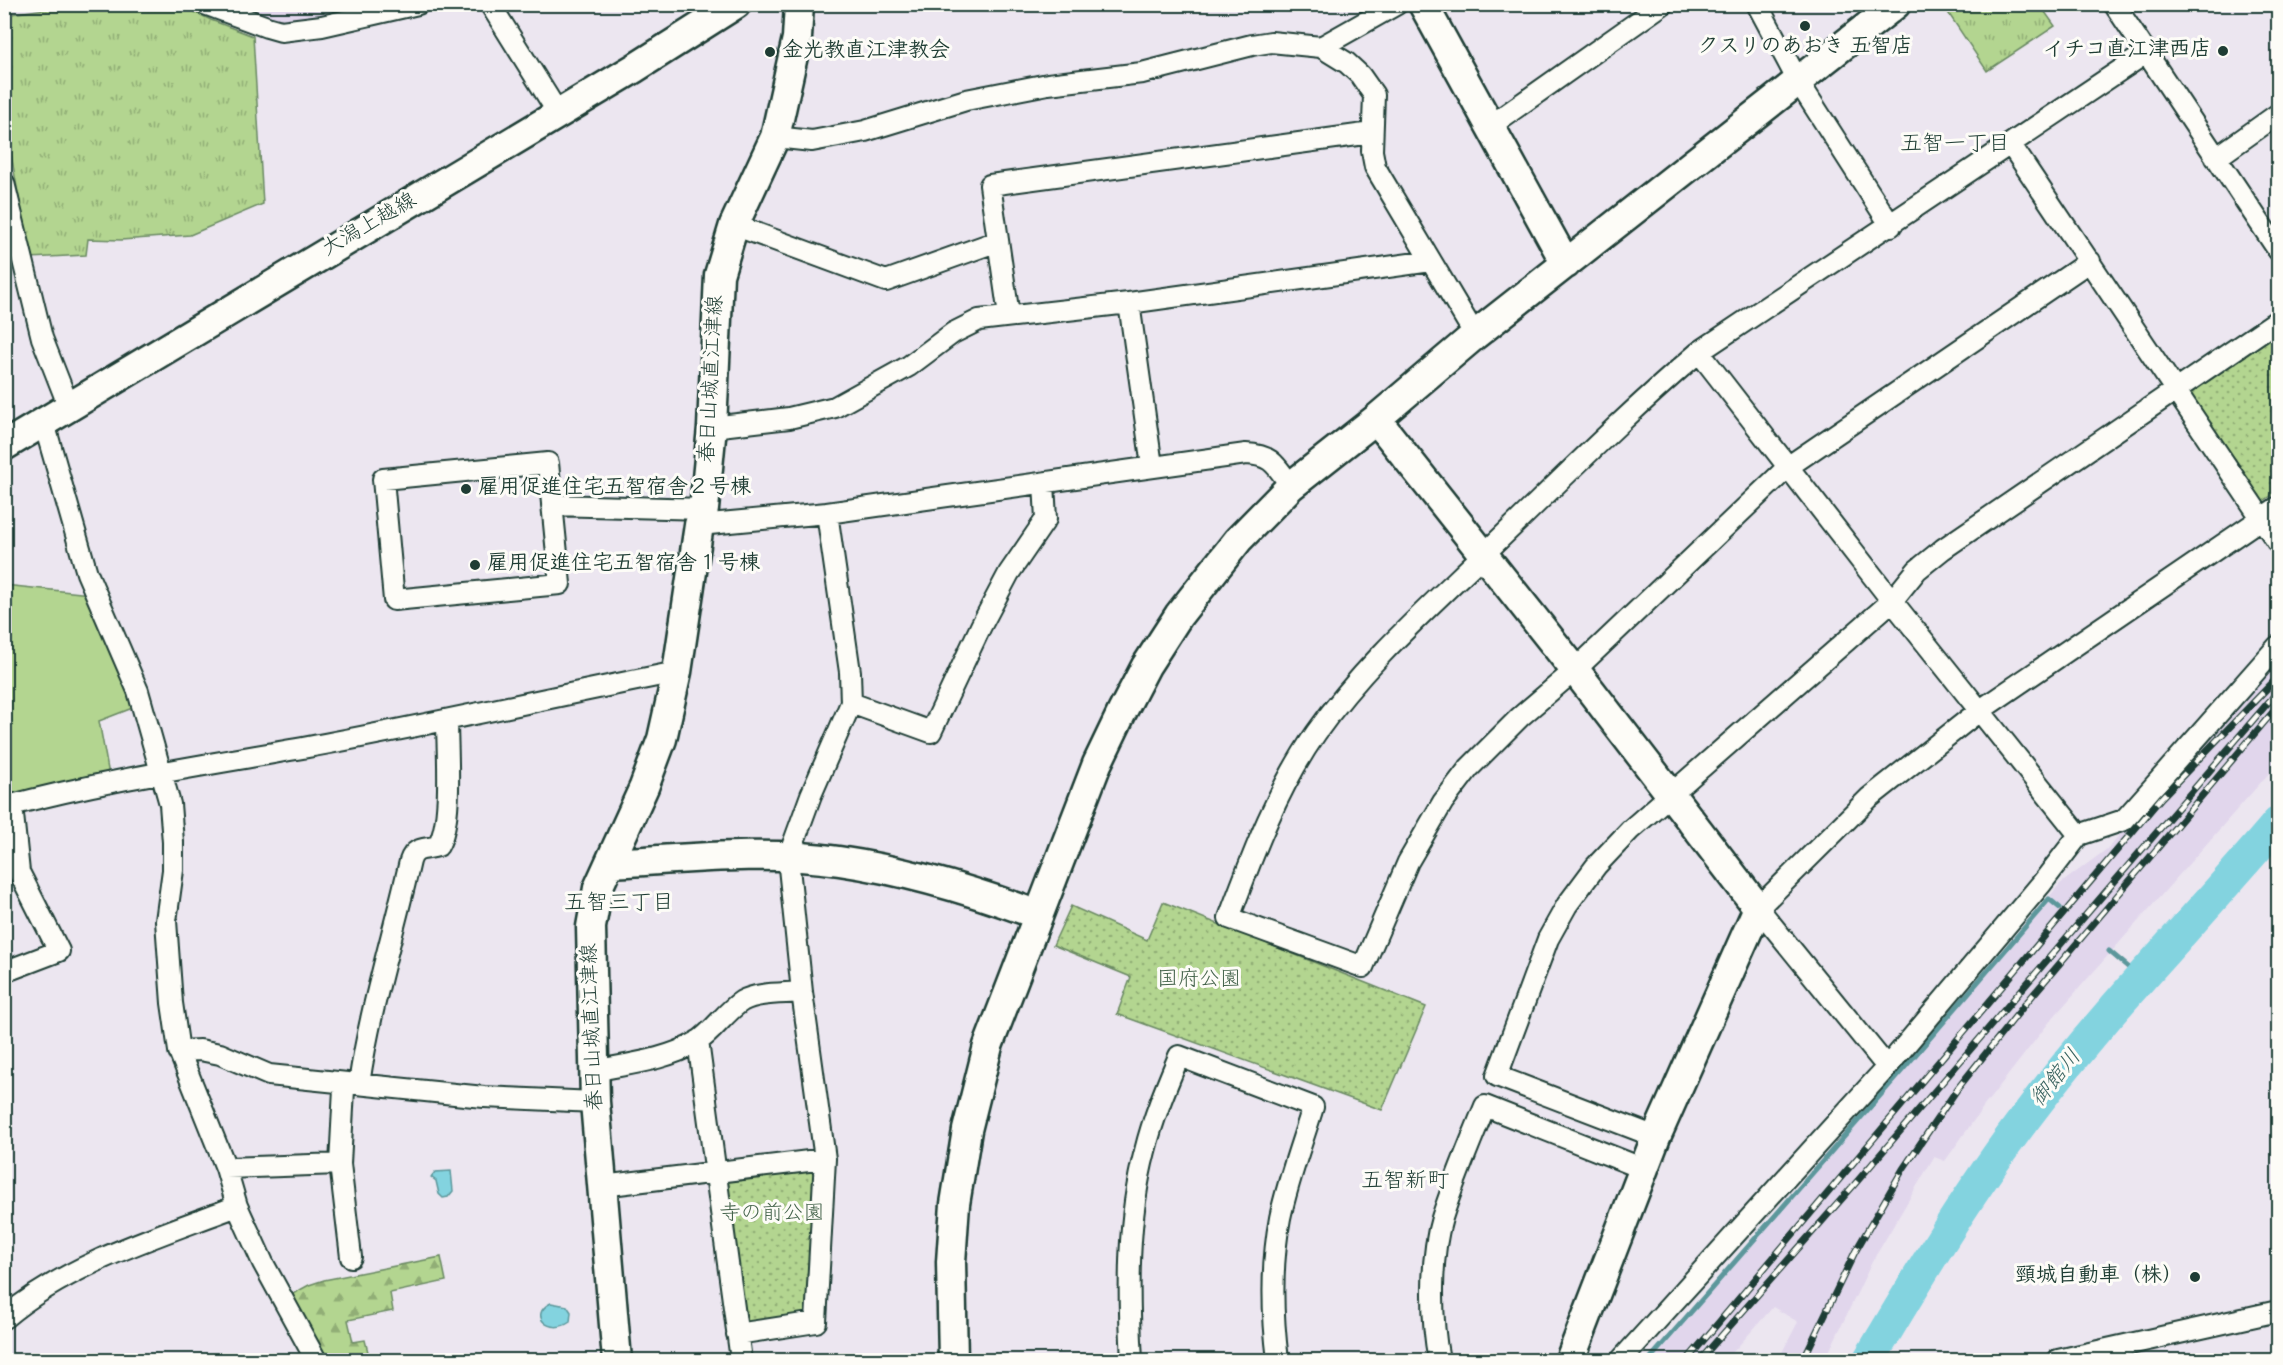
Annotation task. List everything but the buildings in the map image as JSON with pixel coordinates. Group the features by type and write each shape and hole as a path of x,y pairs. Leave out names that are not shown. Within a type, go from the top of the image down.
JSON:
{"street":[{"path":"205,4 281,31 322,26 418,4"},
{"path":"490,4 558,113"},
{"name":"大潟上越線","path":"4,446 736,4"},
{"name":"春日山城直江津線","path":"617,1360 595,1102 591,927 598,888 644,788 662,739 677,672 701,517 712,427 718,275 734,225 775,137 797,38 799,4"},
{"path":"1321,47 1396,4"},
{"path":"1423,4 1566,264"},
{"path":"1490,126 1663,4"},
{"path":"1757,4 1798,81 1890,226"},
{"path":"953,1360 950,1294 955,1204 968,1130 988,1046 1097,764 1146,666 1179,615 1238,540 1291,486 1376,420 1475,335 1896,4"},
{"path":"2114,4 2278,250"},
{"path":"775,137 812,141 866,131 966,100 1048,84 1142,73 1252,45 1271,42 1321,47 1347,63 1368,85 1374,95 1372,133 1375,167 1475,335"},
{"path":"2090,261 1789,466 1575,670 1520,717 1469,768 1443,802 1408,862 1363,967 1229,918 1275,803 1315,735 1357,679 1641,401 1699,352 2146,53"},
{"path":"2216,158 2278,114"},
{"path":"1009,316 990,185 1372,133"},
{"path":"2011,145 2278,543"},
{"path":"4,183 42,338 69,407"},
{"path":"734,225 886,281 999,241"},
{"path":"712,427 789,418 835,407 909,366 967,324 979,320 1129,303 1431,261"},
{"path":"1129,303 1152,466"},
{"path":"1656,1137 1497,1076 1548,939 1567,905 1602,859 1630,830 1892,601 1917,570 1943,549 2278,320"},
{"path":"1699,352 1892,601 2079,835"},
{"path":"1376,420 1575,670 1758,909 1887,1067"},
{"path":"44,423 87,573 138,691 170,804 173,870 166,921 172,1003 179,1051 226,1168 237,1206 263,1263 316,1360"},
{"path":"552,505 701,517 827,513 1246,454 1260,454 1271,459 1291,486"},
{"path":"548,463 552,505 560,584 394,600 383,479 548,463"},
{"path":"851,703 931,732 1009,573 1046,519 1044,483"},
{"path":"1570,1360 1656,1137 1758,909 1869,798 1979,711 2278,507"},
{"path":"737,1334 816,1322 825,1159 802,992 788,858 811,795 851,703 850,672 827,513"},
{"path":"1621,1360 1887,1067 2042,883 2079,835 2124,820 2278,646"},
{"path":"4,972 59,951 19,872 8,806 161,772 309,747 677,672"},
{"path":"351,1257 340,1164 351,1087 412,853 419,849 438,846 442,838 447,802 447,720"},
{"path":"610,863 735,856 838,861 922,878 989,897 1038,915"},
{"path":"594,1071 665,1055 698,1041 741,1002 760,996 802,992"},
{"path":"698,1041 741,1360"},
{"path":"179,1051 200,1050 220,1054 269,1075 351,1087 484,1097 595,1102"},
{"path":"1132,1360 1129,1302 1130,1247 1138,1188 1144,1152 1179,1056 1314,1107 1281,1217 1275,1254 1274,1328 1278,1360"},
{"path":"1439,1360 1434,1335 1433,1286 1441,1220 1485,1106 1644,1169"},
{"path":"602,1186 825,1159"},
{"path":"226,1168 340,1164"},
{"path":"4,1318 52,1285 124,1250 237,1206"},
{"path":"2058,1360 2278,1311"}],"shaded area":[{"path":"236,5 364,5 282,22"},
{"path":"2278,657 2278,763 2051,1020 1984,1106 1945,1161 1934,1157 1872,1262 1825,1360 1778,1360 1798,1322 1773,1307 1726,1360 1653,1360 2060,884 2107,849"}],"green space":[{"path":"80,4 180,5 253,36 263,204 190,235 121,240 88,239 86,255 30,258 5,122 4,15"},
{"path":"1943,5 2040,5 2055,26 1987,71"},
{"path":"2278,330 2278,491 2262,502 2187,390"},
{"path":"4,585 90,594 135,707 99,721 109,775 5,799"},
{"name":"国府公園","path":"1163,902 1426,1007 1382,1110 1117,1014 1131,977 1053,945 1071,906 1147,940"},
{"name":"寺の前公園","path":"817,1167 811,1308 801,1318 743,1323 723,1177"},
{"path":"441,1257 446,1281 390,1293 393,1311 348,1320 353,1342 365,1340 370,1360 322,1360 287,1297 324,1280"}],"water":[{"path":"451,1171 453,1191 448,1197 443,1198 439,1194 436,1181 431,1177 435,1172"},
{"path":"551,1303 567,1306 571,1312 570,1322 555,1327 544,1322 541,1313"}],"waterway":[{"name":"御館川","path":"1869,1360 1967,1200 2032,1109 2091,1035 2278,823"},
{"path":"1649,1360 2049,899 2060,908"},
{"path":"2109,951 2140,977"}],"railway":[{"path":"1687,1360 2161,798 2278,677"},
{"path":"1700,1360 1854,1185 2278,691"},
{"path":"1803,1360 1855,1252 1903,1169 1958,1088 2027,1002 2278,706"}],"place":[{"name":"クスリのあおき 五智店","path":"1805,26"},
{"name":"イチコ直江津西店","path":"2223,51"},
{"name":"金光教直江津教会","path":"770,52"},
{"name":"雇用促進住宅五智宿舎２号棟","path":"466,489"},
{"name":"雇用促進住宅五智宿舎１号棟","path":"475,565"},
{"name":"頸城自動車（株）","path":"2195,1277"}],"district":[{"name":"五智一丁目","path":"1955,145"},
{"name":"五智三丁目","path":"619,904"},
{"name":"五智新町","path":"1405,1182"}]}
